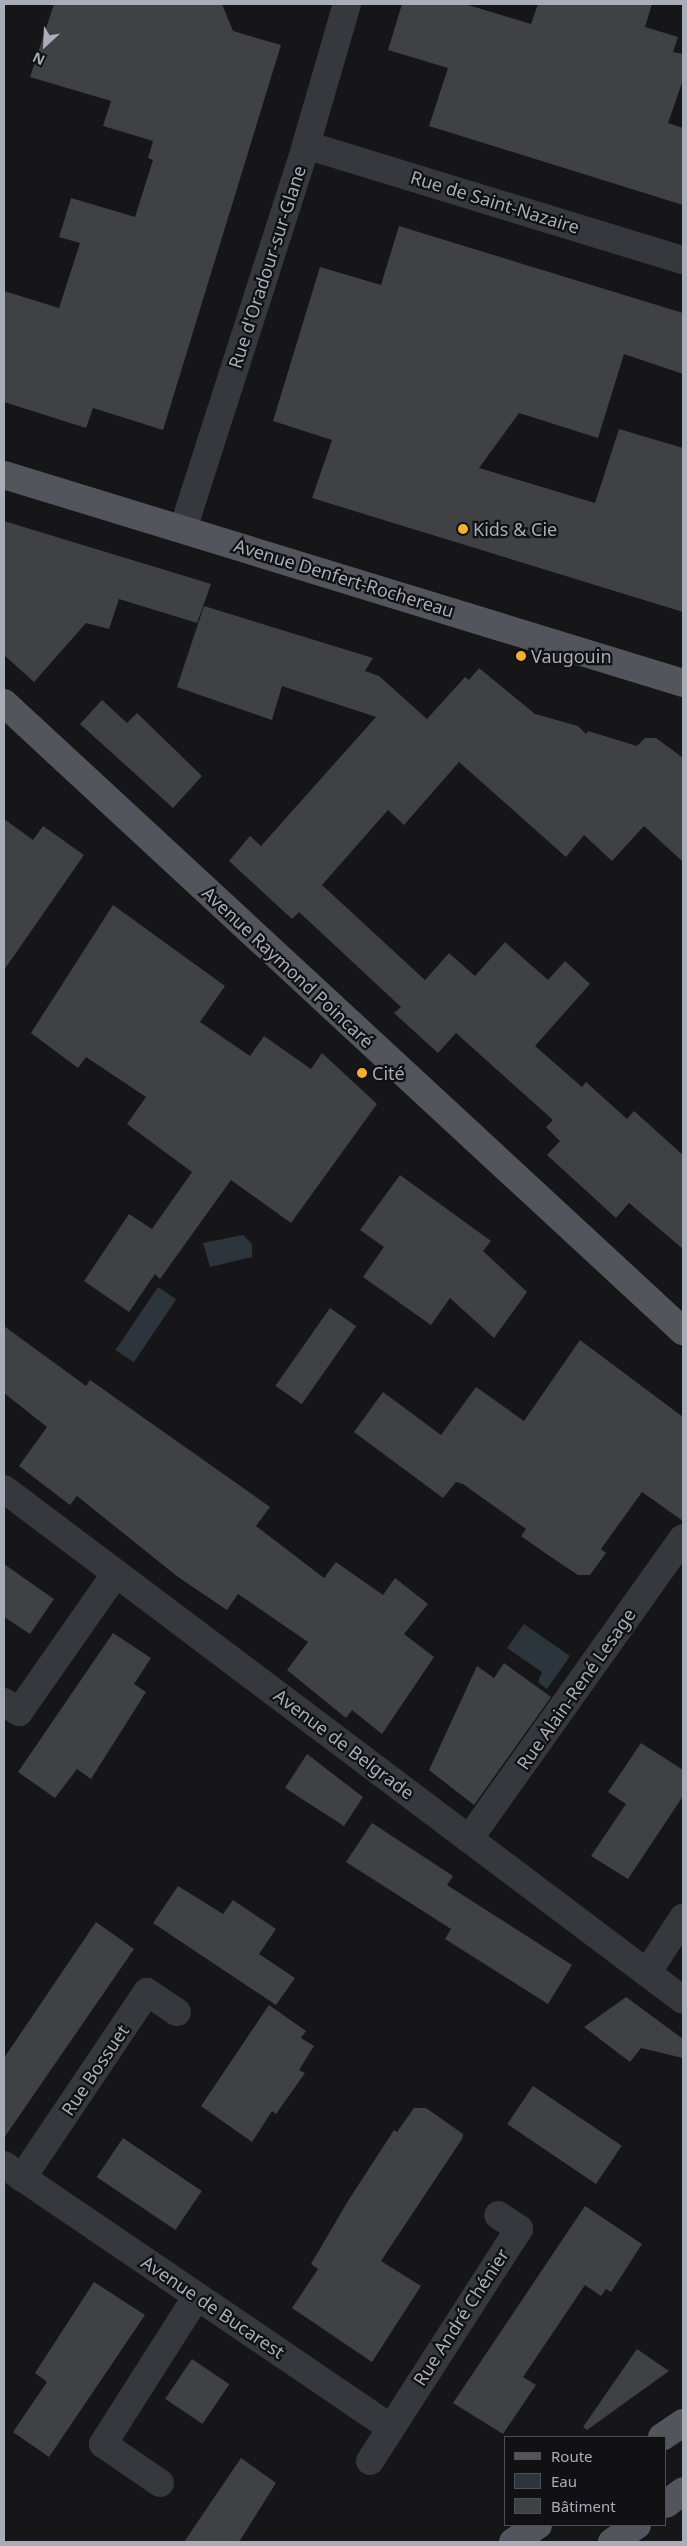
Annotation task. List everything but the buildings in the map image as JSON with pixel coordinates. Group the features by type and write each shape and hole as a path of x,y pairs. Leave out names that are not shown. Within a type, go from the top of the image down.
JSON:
{"main road":[{"name":"Avenue Denfert-Rochereau","path":"4,475 683,683"},
{"name":"Avenue Raymond Poincaré","path":"4,703 683,1330"},
{"path":"663,2436 683,2422"},
{"path":"667,2503 683,2491"},
{"path":"513,2542 537,2526"},
{"path":"612,2542 635,2526"}],"street":[{"name":"Rue d'Oradour-sur-Glane","path":"183,529 306,145 347,4"},
{"name":"Rue de Saint-Nazaire","path":"306,145 683,260"},
{"name":"Avenue de Belgrade","path":"4,1489 683,2000"},
{"name":"Rue Alain-René Lesage","path":"470,1839 683,1538"},
{"path":"4,1702 19,1712 116,1573"},
{"path":"648,1974 683,1918"},
{"name":"Rue Bossuet","path":"13,2172 147,1992 177,2012"},
{"name":"Avenue de Bucarest","path":"13,2172 390,2427"},
{"name":"Rue André Chénier","path":"390,2427 519,2229 498,2215"},
{"path":"160,2483 103,2444 197,2296"},
{"path":"370,2460 390,2427"}],"water":[{"path":"243,1235 252,1244 252,1257 210,1267 203,1243"},
{"path":"158,1287 176,1299 134,1362 116,1350"},
{"path":"524,1624 570,1656 547,1689 538,1682 542,1672 507,1648"}],"place":[{"name":"Kids & Cie","path":"463,529"},
{"name":"Vaugouin","path":"521,656"},
{"name":"Cité","path":"362,1073"}]}
